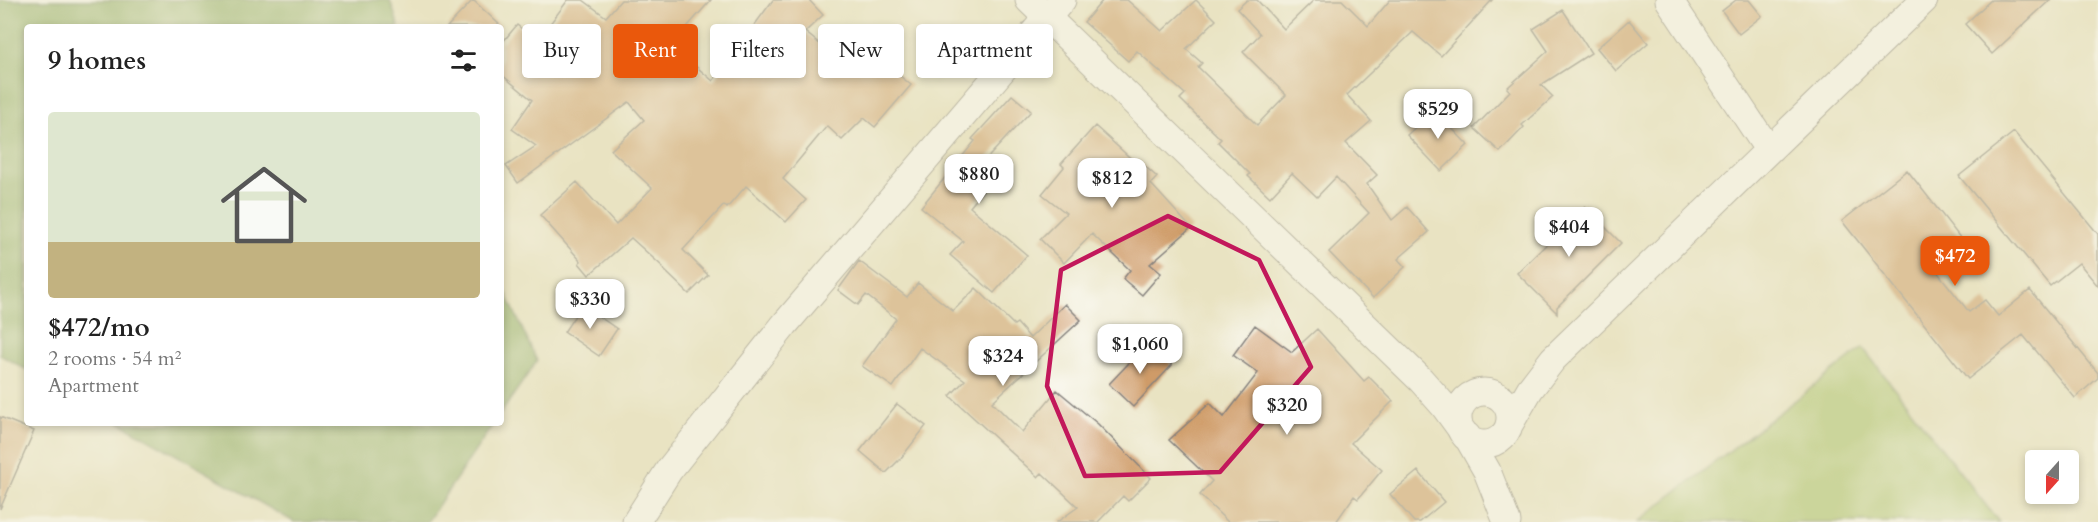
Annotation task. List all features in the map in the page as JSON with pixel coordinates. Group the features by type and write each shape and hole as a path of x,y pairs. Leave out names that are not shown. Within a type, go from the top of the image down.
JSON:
{"street":[{"path":"1669,0 1768,149"},
{"path":"636,522 669,470 785,324 1046,6 1403,362 1439,400 1465,434 1480,443 1489,444 1497,441 1508,427 1530,389 1553,359 1924,0"},
{"path":"1507,520 1487,471 1458,419 1462,405 1474,394 1487,393 1510,386 1553,359"},
{"path":"1403,362 1432,379 1452,387 1487,393 1505,403 1509,410 1508,427 1501,454 1501,478 1507,520"}],"highlighted area":[{"path":"1168,216 1259,260 1311,367 1220,472 1085,476 1047,386 1061,270"}],"green space":[{"path":"0,0 390,0 398,24 24,24 24,368 0,355"},
{"path":"504,289 537,361 504,409"},
{"path":"1863,348 1999,522 1637,522"},
{"path":"125,426 492,426 427,522 294,522"}],"building":[{"path":"473,0 499,24 450,24"},
{"path":"568,0 583,0 606,17 621,0 711,0 690,24 613,24 613,78 698,78 698,68 713,81 715,78 806,78 806,33 818,43 818,78 903,78 911,85 875,127 864,118 842,140 827,126 783,179 806,200 786,222 746,186 727,208 724,205 683,250 708,275 689,294 631,238 589,275 579,263 581,261 540,215 577,182 616,225 652,188 611,150 644,120 629,102 518,183 506,166 536,146 512,129 532,100 504,77 504,40 517,25 522,29 522,78 601,78 601,24 550,24"},
{"path":"773,0 809,0 823,15 806,31 806,24 755,24"},
{"path":"1103,0 1127,0 1162,31 1196,0 1216,20 1186,49 1202,63 1198,67 1257,125 1286,95 1243,52 1260,34 1237,9 1247,0 1257,0 1284,29 1314,0 1342,0 1368,26 1390,0 1492,0 1441,56 1413,32 1347,95 1371,121 1346,143 1377,175 1367,184 1392,220 1407,207 1429,232 1398,259 1405,267 1373,298 1329,252 1369,213 1336,177 1317,197 1292,173 1270,197 1218,142 1221,139 1180,99 1185,94 1137,51 1128,61 1084,22"},
{"path":"1736,0 1749,0 1762,16 1739,34 1722,11"},
{"path":"1991,0 2050,0 1992,54 1965,24"},
{"path":"1563,10 1591,53 1541,85 1553,97 1522,125 1524,127 1500,152 1474,128 1510,91 1507,88 1548,51 1533,29"},
{"path":"1629,20 1648,43 1616,71 1597,48"},
{"path":"1012,95 1031,111 968,179 983,191 970,207 1027,255 994,293 950,255 963,241 921,207 975,141 972,139"},
{"path":"1434,110 1468,145 1441,171 1407,135"},
{"path":"1095,126 1137,164 1139,161 1157,177 1151,184 1191,228 1150,264 1161,273 1142,295 1123,279 1130,270 1092,234 1064,263 1040,239 1066,213 1042,194 1064,167 1061,164"},
{"path":"2014,132 2098,234 2098,286 2079,263 2050,286 1959,176"},
{"path":"1907,170 1969,249 1938,273 1969,312 1985,300 1998,316 2030,290 2098,373 2098,378 2075,398 2023,335 1968,379 1842,221"},
{"path":"1585,207 1621,243 1557,307 1557,313 1517,273"},
{"path":"859,261 907,297 918,283 953,311 976,288 1014,325 1017,323 1030,338 1065,304 1081,320 992,402 1022,432 1057,390 1098,424 1151,478 1128,501 1123,496 1098,522 1057,522 1078,507 1042,473 1038,477 950,396 965,380 920,348 893,387 862,366 896,319 866,295 858,305 838,290"},
{"path":"582,305 617,329 599,356 564,332"},
{"path":"1255,325 1292,352 1317,329 1364,381 1369,377 1393,401 1351,443 1382,470 1358,499 1354,496 1336,522 1228,522 1200,495 1212,481 1169,440 1210,403 1224,417 1258,373 1233,355"},
{"path":"1148,343 1172,365 1133,407 1109,384"},
{"path":"897,404 926,426 886,473 860,451"},
{"path":"0,417 34,431 0,509"},
{"path":"1418,471 1444,502 1420,522 1414,522 1390,494"}]}
